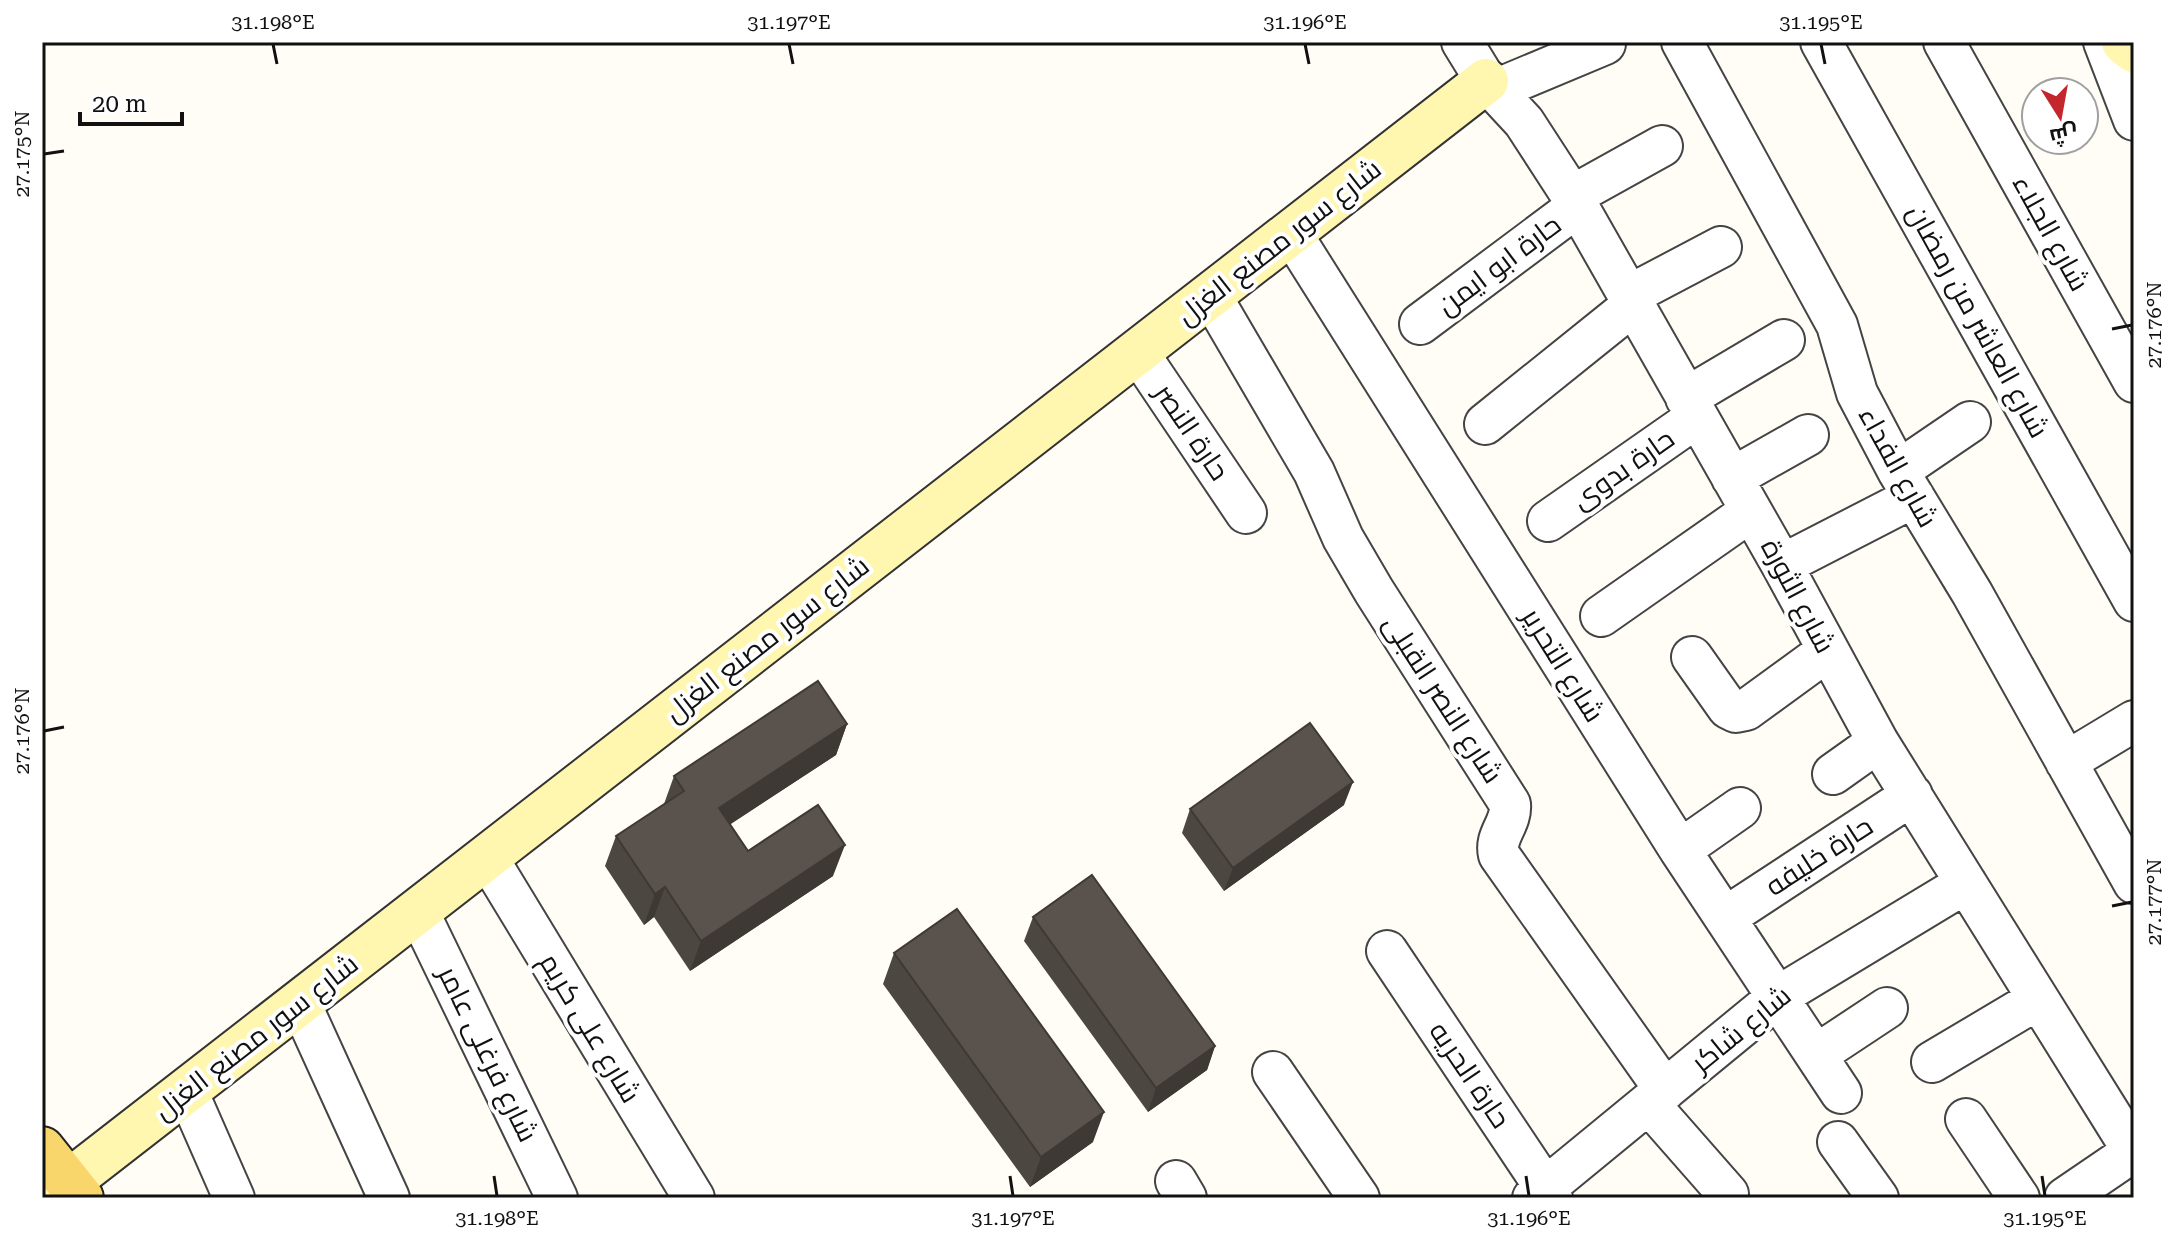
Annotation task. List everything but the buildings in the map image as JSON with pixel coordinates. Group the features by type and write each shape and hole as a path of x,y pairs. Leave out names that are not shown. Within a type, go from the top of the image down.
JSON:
{"main road":[{"path":"42,1149 66,1193"}],"street":[{"name":"شارع الثورة","path":"1462,42 1491,86 1524,122 1575,201 1782,565 1878,742 2133,1151"},
{"name":"شارع الفداء","path":"1682,42 1837,325 1857,393 2134,883"},
{"name":"شارع العاشر من رمضان","path":"1821,42 2134,601"},
{"name":"شارع الجلاء","path":"1944,42 2134,382"},
{"path":"2104,42 2134,120"},
{"path":"2124,42 2134,50"},
{"path":"1491,86 1605,44"},
{"name":"شارع سور مصنع الغزل","path":"66,1193 187,1091 1137,351 1491,86"},
{"name":"حارة ابو ايمن","path":"1420,324 1575,201 1662,146"},
{"name":"شارع التحرير","path":"1291,233 1680,850 1841,1093"},
{"path":"1485,424 1631,300 1721,247"},
{"name":"شارع النصر القبلى","path":"1211,296 1314,472 1343,538 1374,591 1510,804 1509,823 1499,839 1499,855 1657,1097 1728,1194"},
{"name":"حارة بدوى","path":"1548,521 1784,340"},
{"name":"حارة النصر","path":"1137,351 1246,513"},
{"path":"1782,565 1906,484 1970,422"},
{"path":"1601,616 1808,435"},
{"path":"1692,657 1728,708 1736,712 1746,710 1827,651"},
{"path":"2066,762 2134,721"},
{"path":"1833,774 1878,742"},
{"name":"حارة خليفه","path":"1726,917 1912,795"},
{"path":"1680,850 1740,808"},
{"name":"شارع على كريم","path":"487,857 694,1198"},
{"name":"شارع شاكر","path":"1543,1195 1779,996 1966,883"},
{"name":"شارع فرغلى عامر","path":"418,911 557,1198"},
{"name":"حارة الحريه","path":"1387,951 1543,1195"},
{"path":"1932,1062 2038,999"},
{"path":"300,1003 389,1198"},
{"path":"1816,1055 1887,1008"},
{"path":"1273,1072 1359,1198"},
{"path":"187,1091 234,1198"},
{"path":"1966,1119 2019,1198"},
{"path":"1838,1142 1878,1198"},
{"path":"2065,1198 2133,1151"}]}
